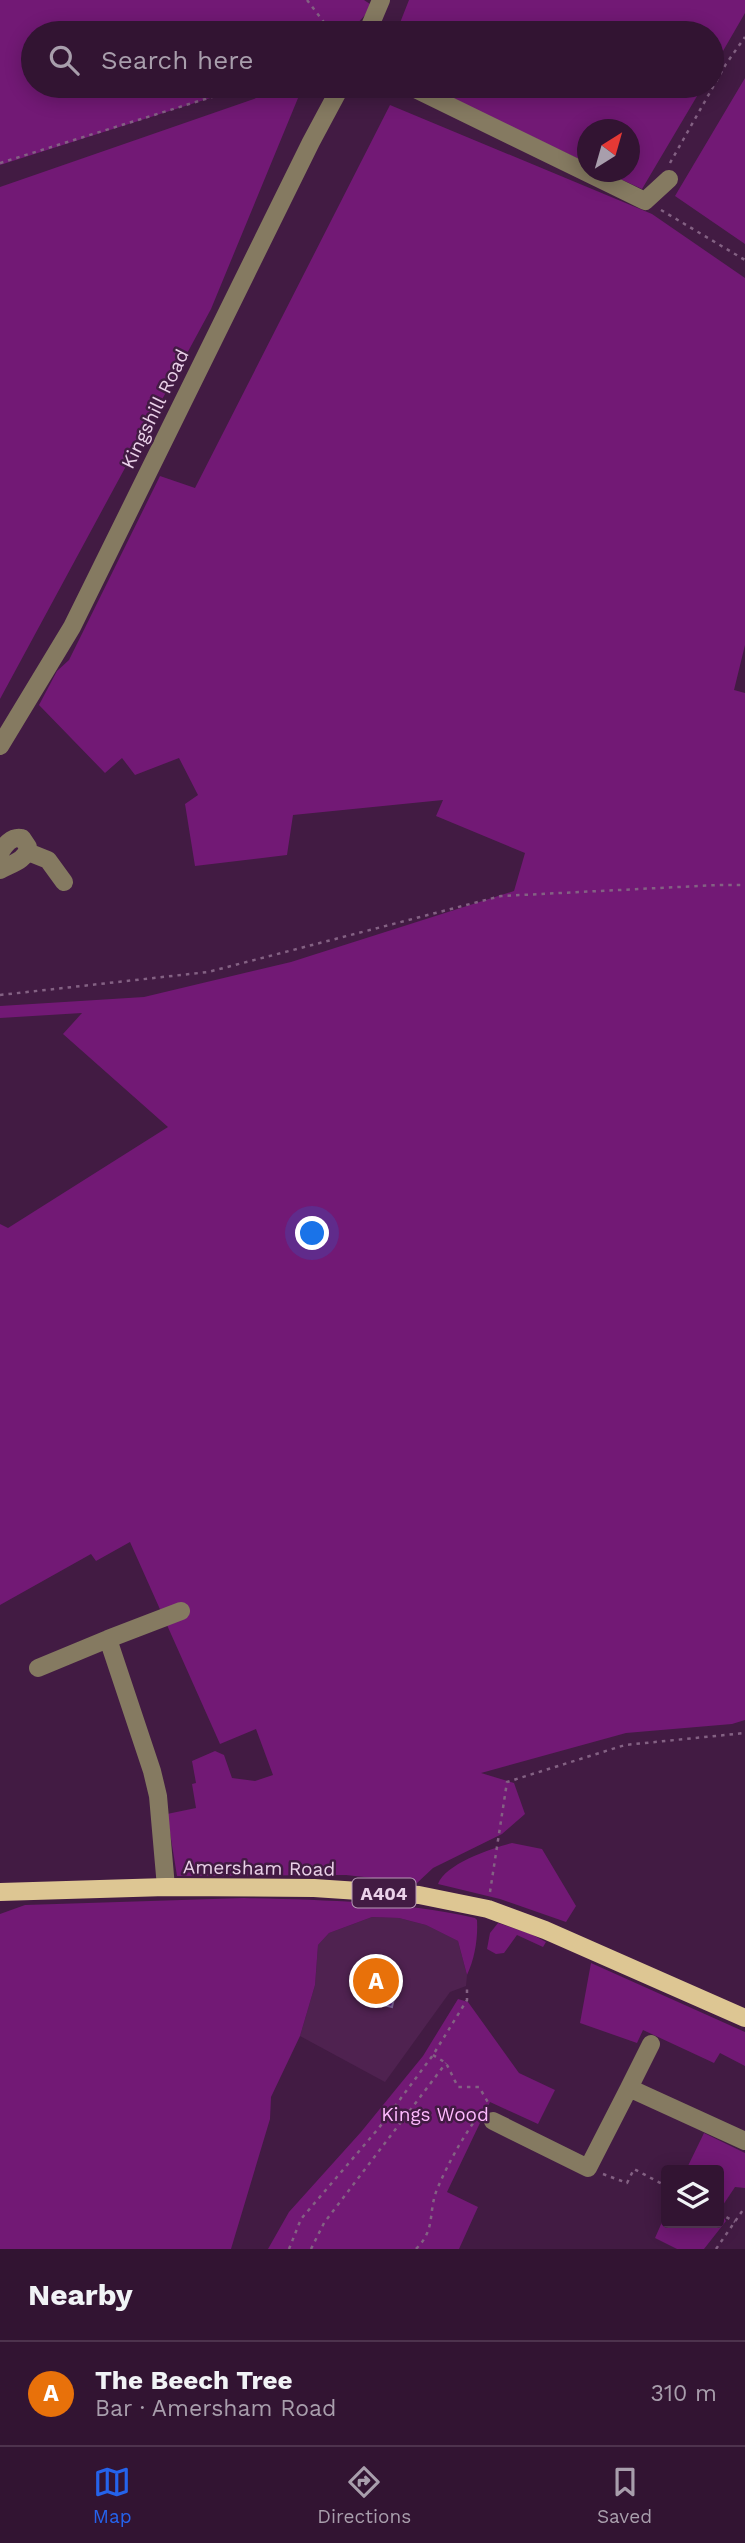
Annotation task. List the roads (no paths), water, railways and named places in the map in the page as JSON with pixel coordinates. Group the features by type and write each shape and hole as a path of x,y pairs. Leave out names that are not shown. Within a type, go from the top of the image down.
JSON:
{"main road":[{"name":"Amersham Road","path":"0,1892 166,1887 314,1888 419,1895 488,1909 545,1930 745,2018"}],"street":[{"path":"372,21 382,0"},
{"name":"Kingshill Road","path":"0,746 72,627 335,98"},
{"path":"434,98 645,201 669,179"},
{"path":"0,853 9,840 16,837 22,838 28,852"},
{"path":"0,870 23,858 28,852"},
{"path":"28,852 48,860 64,882"},
{"path":"38,1668 181,1611"},
{"path":"108,1639 155,1783 166,1887"},
{"path":"484,2116 588,2168 651,2044"},
{"path":"629,2088 745,2141"}],"place":[{"name":"The Beech Tree","path":"376,1981"}],"park label":[{"name":"Kings Wood","path":"435,2114"}]}
